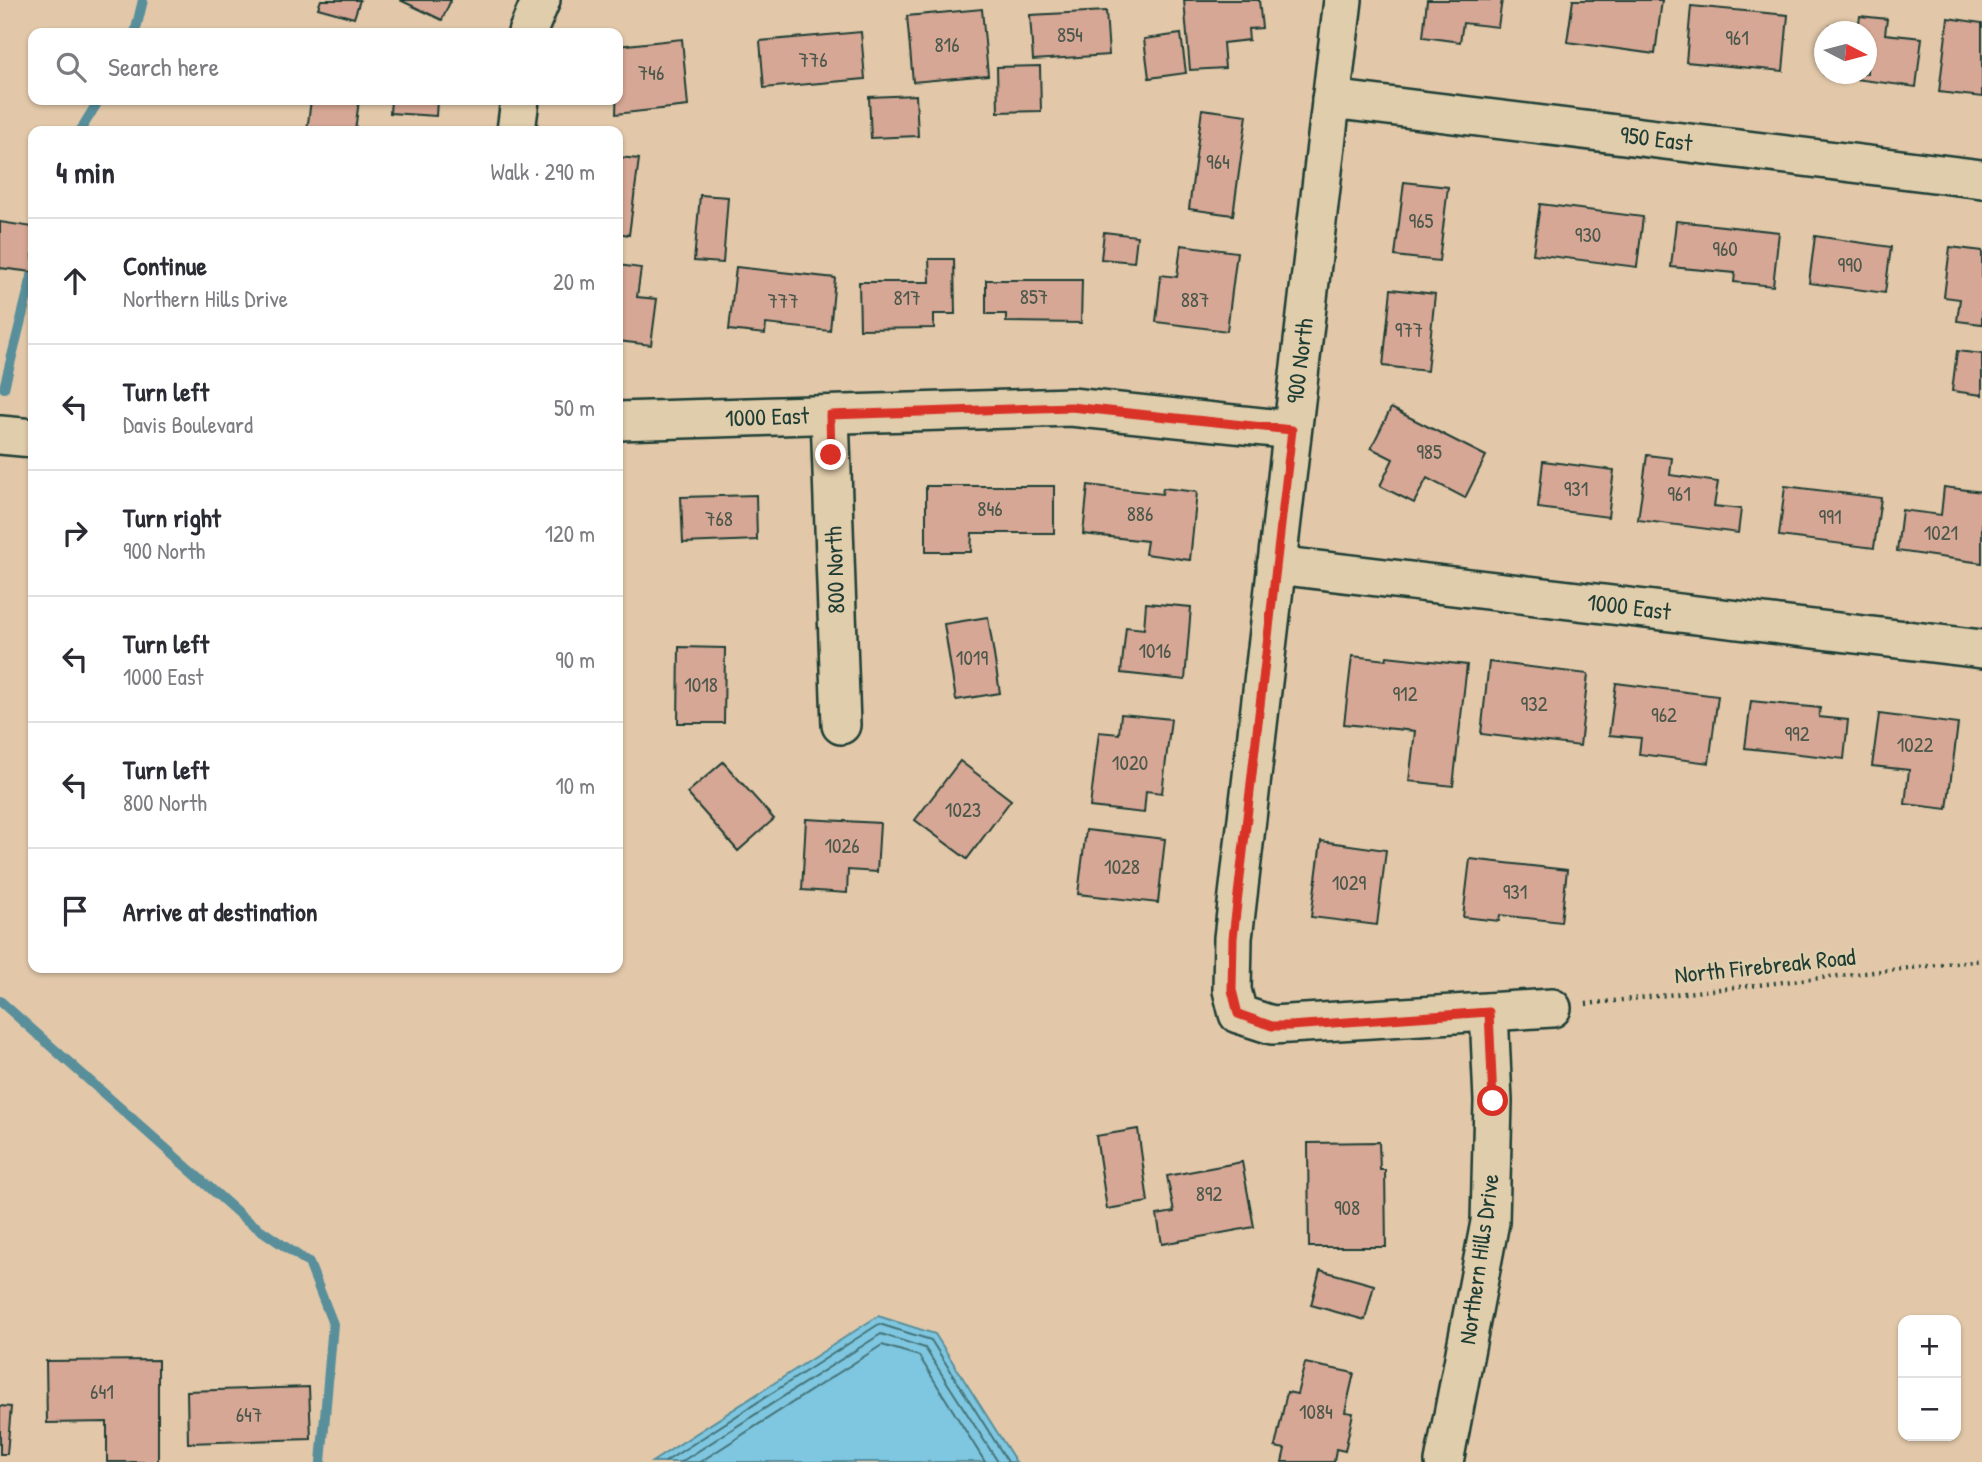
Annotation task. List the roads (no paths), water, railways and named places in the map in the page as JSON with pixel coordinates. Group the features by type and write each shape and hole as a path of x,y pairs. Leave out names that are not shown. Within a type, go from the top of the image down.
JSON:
{"street":[{"name":"900 North","path":"1342,0 1233,938 1232,990 1238,1014 1272,1026 1489,1012"},
{"name":"950 East","path":"1331,99 1982,179"},
{"path":"517,126 519,105"},
{"name":"1000 East","path":"623,421 1071,407 1292,430"},
{"name":"800 North","path":"830,415 841,725"},
{"path":"0,435 28,438"},
{"name":"1000 East","path":"1276,565 1982,649"},
{"path":"1489,1012 1552,1008"},
{"name":"Northern Hills Drive","path":"1444,1462 1490,1222 1493,1089 1489,1012"}],"water":[{"path":"878,1316 935,1334 1016,1462 652,1462"}],"waterway":[{"path":"136,28 143,0"},
{"path":"83,126 96,105"},
{"path":"4,388 28,292"},
{"path":"0,1001 245,1219 309,1263 333,1324 321,1462"}]}
